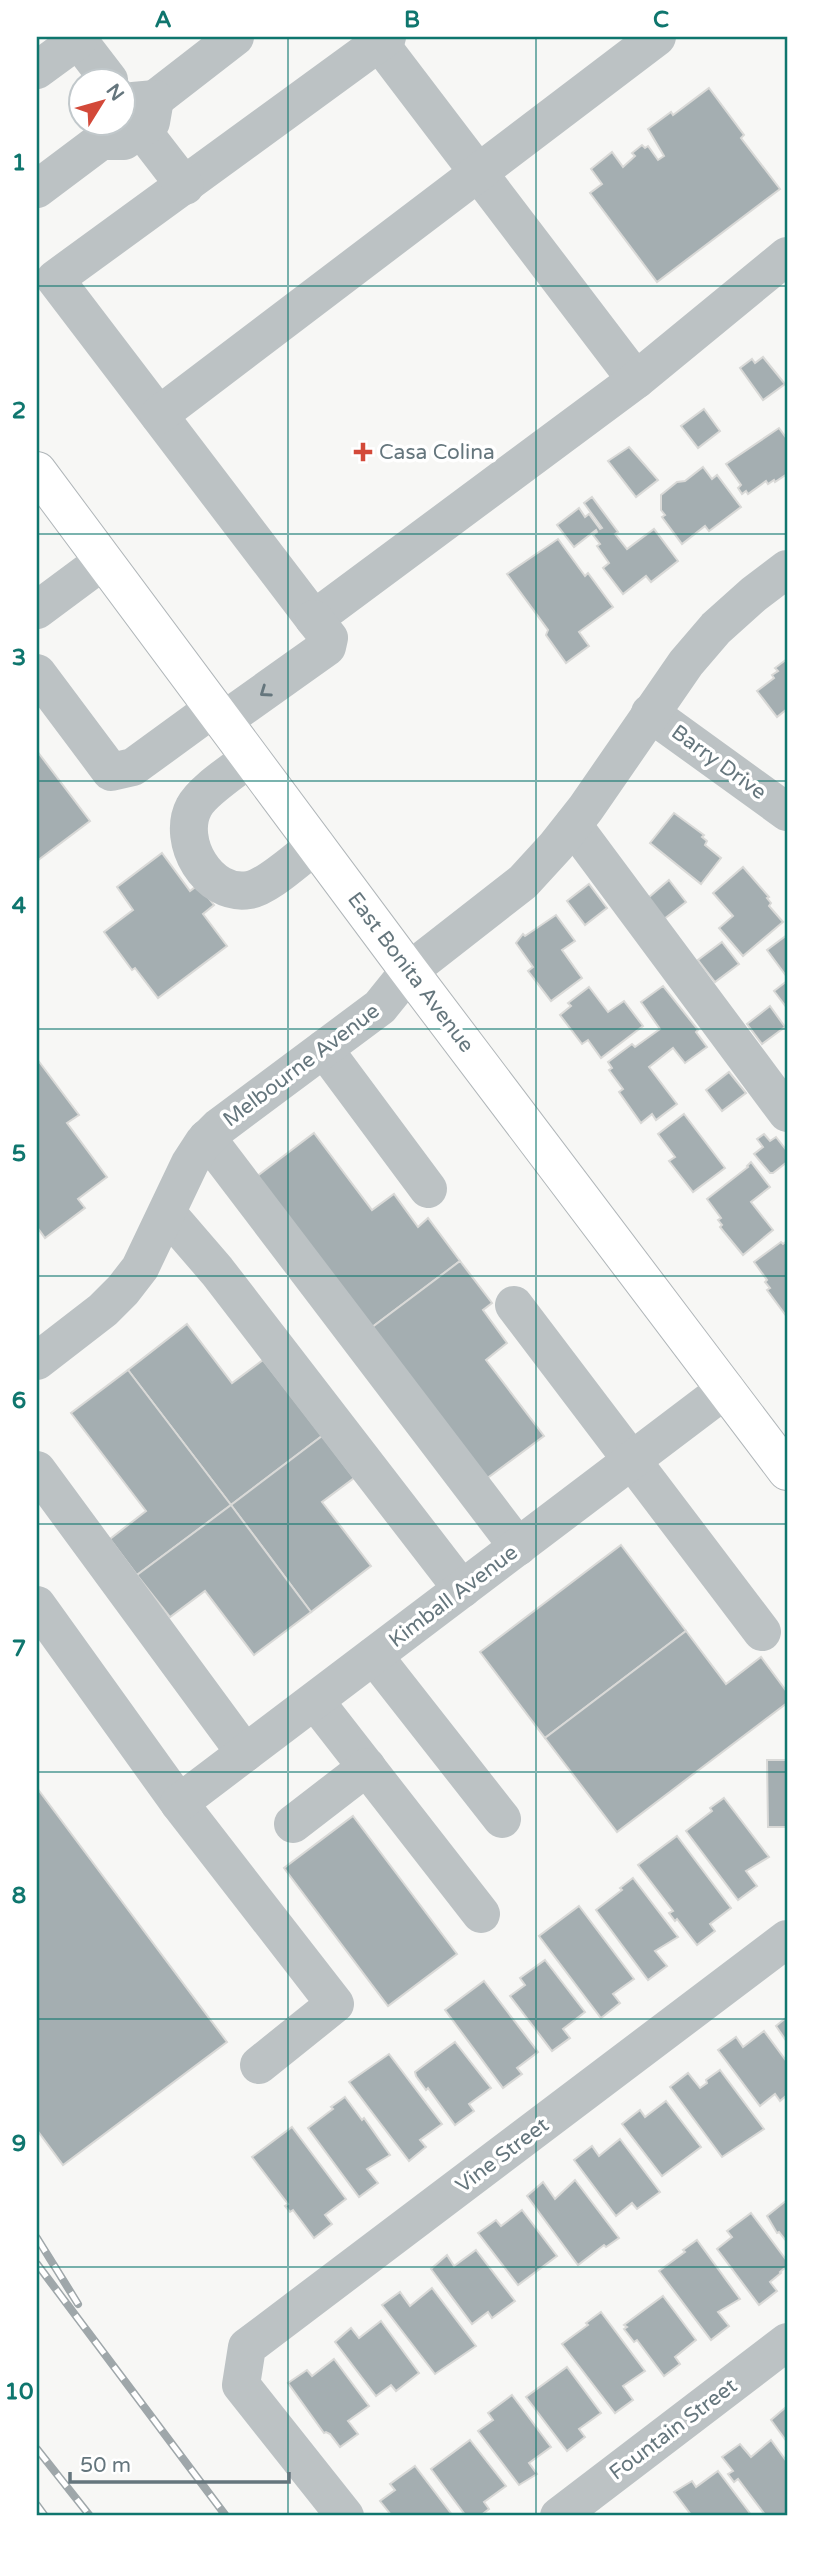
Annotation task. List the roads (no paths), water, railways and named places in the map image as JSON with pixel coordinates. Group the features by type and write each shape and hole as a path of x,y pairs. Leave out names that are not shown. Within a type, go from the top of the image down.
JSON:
{"main road":[{"name":"East Bonita Avenue","path":"37,471 409,971 787,1471"}],"street":[{"path":"136,103 234,37"},
{"path":"159,415 657,37"},
{"path":"37,70 77,38 95,66"},
{"path":"37,673 111,772 133,767 307,663 327,647 328,638 314,619 55,279 185,186 380,39 636,380"},
{"path":"136,126 185,186"},
{"path":"37,189 96,136"},
{"path":"314,619 636,380 787,256"},
{"path":"37,610 103,561"},
{"name":"Melbourne Avenue","path":"37,1361 103,1310 140,1268 190,1163 207,1138 380,1007 409,971 523,882 572,825 686,663 716,628 787,569"},
{"name":"Barry Drive","path":"650,713 787,812"},
{"path":"250,758 194,806 188,826 190,846 197,860 214,880 231,889 249,890 265,882 316,845"},
{"path":"572,825 787,1113"},
{"path":"324,1049 428,1189"},
{"path":"207,1138 518,1547"},
{"path":"167,1213 225,1282 463,1589"},
{"path":"514,1305 762,1632"},
{"name":"Kimball Avenue","path":"179,1803 726,1390"},
{"path":"37,1470 245,1753"},
{"path":"40,1618 335,2004 259,2065"},
{"path":"374,1656 502,1819"},
{"path":"315,1701 481,1914"},
{"path":"293,1824 367,1767"},
{"name":"Vine Street","path":"345,2516 241,2385 247,2347 787,1939"},
{"name":"Fountain Street","path":"559,2516 787,2342"}],"railway":[{"path":"37,2238 78,2304"},
{"path":"37,2264 226,2516"},
{"path":"37,2449 90,2516"},
{"path":"37,2505 45,2516"}],"place":[{"name":"Casa Colina","path":"363,452"}]}
